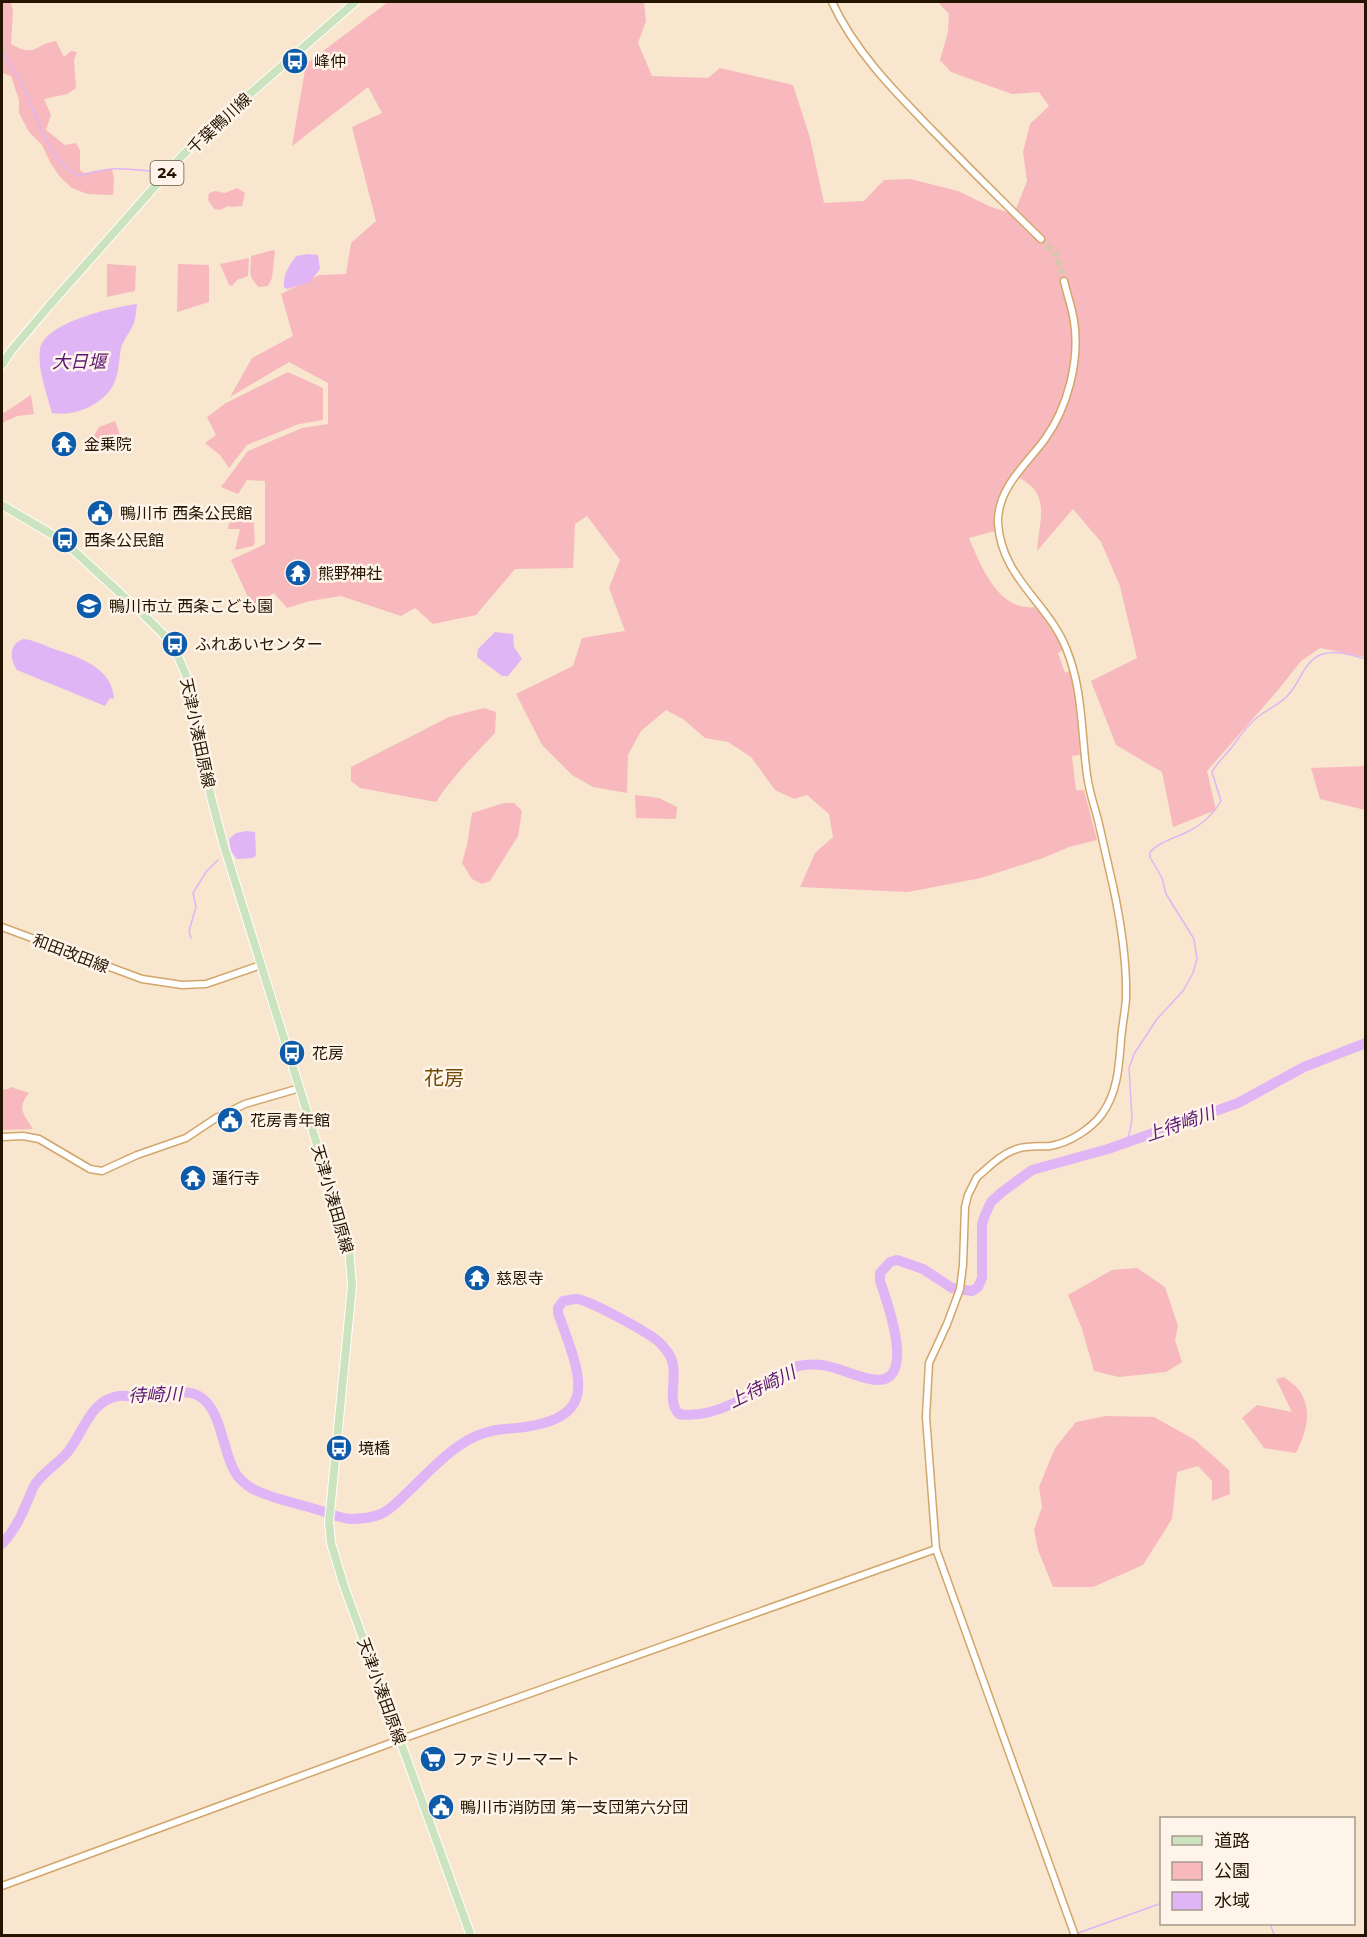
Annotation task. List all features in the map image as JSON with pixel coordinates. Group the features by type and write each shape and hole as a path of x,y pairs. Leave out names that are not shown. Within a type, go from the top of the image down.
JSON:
{"main road":[{"name":"千葉鴨川線","path":"2,365 28,330 176,163 206,133 355,2"},
{"name":"天津小湊田原線","path":"2,505 53,535 80,556 156,627 178,656 186,673 217,821 347,1239 352,1286 329,1522 331,1543 399,1740 471,1935"}],"street":[{"path":"832,2 861,49 896,93 1041,240"},
{"path":"1064,281 1074,321 1075,357 1067,393 1045,439 1010,484 1001,500 998,521 1001,542 1008,563 1054,626 1065,645 1081,699 1089,786 1114,890 1122,936 1126,980 1117,1082 1103,1113 1089,1128 1057,1144 1015,1149 1003,1155 977,1177 965,1207 960,1289 929,1363 926,1417 936,1549 1075,1935"},
{"name":"和田改田線","path":"2,927 142,979 182,985 206,984 261,965"},
{"path":"2,1137 23,1136 39,1139 90,1169 102,1171 137,1155 186,1138 216,1118 245,1104 300,1088"},
{"path":"2,1886 399,1740 936,1549"}],"green space":[{"path":"2,2 11,2 13,12 11,44 30,50 56,41 64,57 71,51 77,52 74,60 76,88 67,94 44,99 51,115 46,130 65,145 76,143 80,150 80,170 84,173 112,169 113,195 87,194 72,188 60,177 42,145 29,132 19,113 19,100 11,76 2,73"},
{"path":"388,2 644,2 646,21 638,43 652,76 708,78 720,68 793,85 810,138 824,203 864,201 884,180 910,179 958,191 991,207 1014,214 1027,181 1023,152 1030,124 1049,106 1039,92 1012,94 951,72 940,60 948,32 949,14 938,2 1365,2 1365,657 1320,648 1301,661 1207,771 1216,810 1173,827 1162,772 1116,745 1091,681 1137,658 1120,586 1101,542 1073,509 1037,551 1041,516 1039,497 1034,489 1013,475 997,499 995,531 969,538 985,573 1001,595 1023,607 1036,607 1064,649 1058,653 1065,673 1069,671 1075,690 1080,755 1072,756 1076,790 1084,790 1097,840 1069,847 981,878 908,892 800,887 815,853 833,837 829,814 807,795 794,799 775,790 751,757 728,742 705,738 683,719 666,710 641,731 628,755 627,793 593,787 572,775 542,745 516,694 573,666 582,638 625,631 609,588 620,560 587,516 575,524 573,568 515,569 476,615 433,624 415,608 401,616 341,596 310,601 287,608 274,593 252,606 231,560 265,544 265,481 247,480 238,494 221,487 248,451 302,428 328,424 328,383 289,362 230,397 252,358 293,336 281,294 319,275 346,274 351,243 376,221 352,127 382,113 368,87 292,146 306,64"},
{"path":"237,188 245,193 242,206 214,209 208,200 209,193 215,191 225,193"},
{"path":"275,251 272,278 268,286 259,287 251,277 251,256"},
{"path":"249,258 248,276 237,280 232,286 229,285 220,264"},
{"path":"107,264 136,266 135,291 107,297"},
{"path":"178,264 209,265 209,302 177,312"},
{"path":"288,372 323,388 323,420 299,424 247,445 229,468 220,455 205,443 216,435 207,417 226,403"},
{"path":"31,395 34,414 17,416 2,423 2,414"},
{"path":"115,421 124,446 102,452 89,448 88,445 99,427"},
{"path":"235,514 253,514 255,542 253,546 235,550 240,529 228,529 228,526"},
{"path":"484,708 496,712 495,733 436,802 360,788 351,781 351,767 449,717"},
{"path":"1365,766 1365,810 1320,799 1311,768"},
{"path":"635,795 659,798 677,807 676,819 636,818"},
{"path":"504,803 514,803 522,811 518,836 490,881 482,884 472,879 462,863 472,813"},
{"path":"11,1087 29,1093 22,1107 33,1129 2,1130 2,1090"},
{"path":"1137,1268 1165,1287 1178,1326 1175,1340 1182,1362 1166,1372 1119,1377 1094,1371 1082,1329 1068,1295 1112,1270"},
{"path":"1284,1377 1300,1391 1307,1409 1305,1431 1296,1453 1264,1448 1242,1418 1257,1405 1292,1412 1276,1379"},
{"path":"1106,1416 1154,1417 1195,1440 1229,1470 1230,1494 1212,1501 1212,1481 1198,1466 1177,1472 1172,1519 1143,1565 1093,1587 1053,1587 1038,1550 1034,1530 1042,1507 1039,1487 1055,1448 1076,1422"}],"water":[{"path":"318,255 320,269 310,282 287,289 284,287 284,282 289,267 296,256"},
{"name":"大日堰","path":"137,304 134,323 121,348 117,373 111,389 97,402 80,411 52,413 39,357 45,339 54,331 82,318 113,308"},
{"path":"495,632 513,634 514,647 522,659 508,676 502,676 477,657 478,649"},
{"path":"24,639 92,664 107,679 114,699 110,698 105,706 17,670 12,652 15,644"},
{"path":"255,832 256,855 253,858 237,859 231,851 229,839 236,833"}],"waterway":[{"path":"2,51 21,82 44,136 58,159 68,169 79,176 110,169 158,172"},
{"path":"1126,1143 1132,1118 1129,1068 1134,1054 1157,1019 1183,991 1193,973 1197,959 1194,939 1166,894 1162,878 1150,857 1150,852 1163,842 1194,828 1211,815 1221,801 1212,772 1214,768 1251,723 1286,697 1310,662 1325,653 1349,654 1366,659"},
{"path":"191,938 189,931 196,907 193,893 206,872 218,860"},
{"name":"上待崎川","path":"2,1544 22,1514 37,1481 66,1454 100,1404 119,1396 149,1397 171,1393 193,1393 207,1402 212,1410 235,1472 249,1487 269,1496 346,1518 366,1518 381,1514 392,1507 440,1460 476,1436 490,1431 536,1425 557,1418 571,1408 577,1395 578,1379 558,1313 558,1308 563,1301 576,1299 593,1304 632,1324 659,1342 672,1361 673,1403 679,1414 694,1415 725,1407 798,1366 827,1366 870,1379 885,1379 894,1371 897,1358 893,1324 880,1281 880,1273 890,1262 897,1260 923,1269 952,1288 972,1291 978,1287 982,1278 982,1224 991,1202 1032,1170 1108,1149 1238,1103 1304,1067 1366,1043"},
{"path":"1078,1933 1160,1904"},
{"path":"1270,1925 1275,1936"}],"tunnel":[{"path":"1041,239 1057,256 1064,281"}],"place":[{"name":"峰仲","path":"295,61"},
{"name":"金乗院","path":"64,444"},
{"name":"鴨川市 西条公民館","path":"100,513"},
{"name":"西条公民館","path":"65,540"},
{"name":"熊野神社","path":"298,573"},
{"name":"鴨川市立 西条こども園","path":"89,606"},
{"name":"ふれあいセンター","path":"175,644"},
{"name":"花房","path":"292,1053"},
{"name":"花房青年館","path":"230,1120"},
{"name":"蓮行寺","path":"193,1178"},
{"name":"慈恩寺","path":"477,1278"},
{"name":"境橋","path":"339,1448"},
{"name":"ファミリーマート","path":"433,1759"},
{"name":"鴨川市消防団 第一支団第六分団","path":"441,1807"}],"district":[{"name":"花房","path":"444,1078"}],"water label":[{"name":"待崎川","path":"155,1395"}]}
